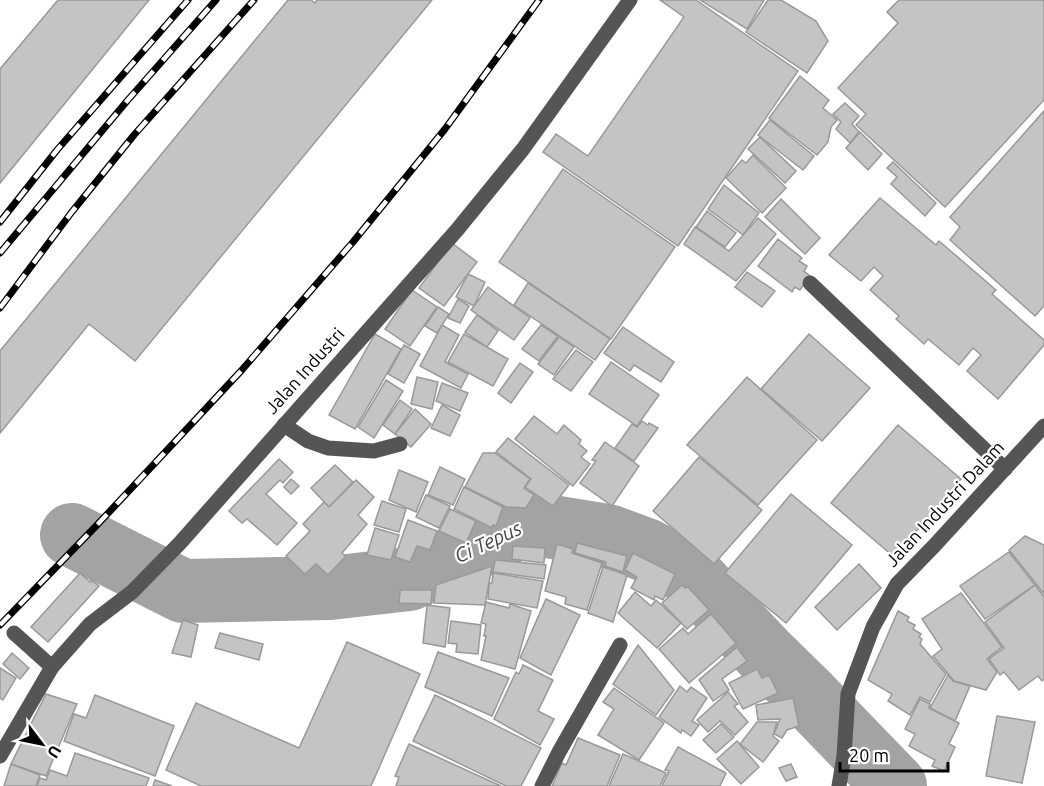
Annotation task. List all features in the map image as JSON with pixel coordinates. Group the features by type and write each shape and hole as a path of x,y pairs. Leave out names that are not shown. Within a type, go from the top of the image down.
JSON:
{"street":[{"name":"Jalan Industri","path":"0,756 52,666 90,624 132,592 180,543 457,230 524,149 630,0"},
{"path":"810,283 1005,469"},
{"path":"284,425 308,441 328,448 374,451 400,444"},
{"name":"Jalan Industri Dalam","path":"839,786 844,756 848,694 873,627 897,584 1044,426"},
{"path":"14,633 52,666"},
{"path":"542,786 620,645"}],"building":[{"path":"58,0 149,0 0,183 0,69"},
{"path":"288,0 311,0 315,3 317,0 432,0 135,361 89,324 0,433 0,351"},
{"path":"660,0 696,0 798,71 678,246 543,152 556,134 588,156 684,17"},
{"path":"700,0 764,0 747,29"},
{"path":"768,0 781,0 816,21 828,41 807,73 746,32"},
{"path":"899,0 1044,0 1044,100 945,207 856,125 866,114 838,88 898,23 887,12"},
{"path":"800,76 829,100 823,108 837,120 831,127 828,142 817,155 769,118"},
{"path":"845,103 859,116 852,124 859,132 850,143 836,129 841,122 833,114"},
{"path":"1044,111 1044,306 1035,316 950,240 960,227 950,217"},
{"path":"770,120 814,156 803,170 758,135"},
{"path":"860,132 882,154 868,170 846,148"},
{"path":"760,137 796,171 785,183 748,149"},
{"path":"753,155 786,188 762,213 726,178 742,160 746,163"},
{"path":"893,162 936,203 925,216 891,184 897,177 887,168"},
{"path":"563,169 675,247 611,339 499,262"},
{"path":"724,185 759,213 743,235 708,209"},
{"path":"880,198 936,245 939,241 996,290 992,294 1044,340 1044,345 998,399 967,371 981,355 973,348 959,365 928,339 924,344 896,319 899,316 870,290 883,276 874,267 861,281 829,255"},
{"path":"781,199 820,238 805,254 765,217"},
{"path":"707,211 736,233 725,247 696,227"},
{"path":"758,218 776,234 736,281 684,244 695,227 729,251"},
{"path":"778,239 802,258 799,261 807,266 804,271 810,276 800,290 795,287 792,292 758,266"},
{"path":"452,243 477,262 444,306 419,288"},
{"path":"747,272 775,291 762,307 735,287"},
{"path":"468,274 485,282 474,306 456,297"},
{"path":"528,283 610,339 595,360 514,305"},
{"path":"488,287 530,318 514,340 471,310"},
{"path":"412,290 437,307 410,346 385,329"},
{"path":"458,299 469,306 460,323 448,318"},
{"path":"438,307 449,314 437,333 425,326"},
{"path":"477,315 498,331 487,347 465,332"},
{"path":"442,325 459,335 445,362 468,374 461,388 420,366"},
{"path":"541,325 558,336 539,361 522,349"},
{"path":"623,327 674,362 661,382 634,365 630,371 604,353"},
{"path":"375,334 401,349 355,429 329,415"},
{"path":"464,334 508,359 493,386 448,362"},
{"path":"809,334 870,388 822,441 761,389"},
{"path":"559,337 574,347 554,375 538,364"},
{"path":"404,345 420,354 404,383 388,374"},
{"path":"576,350 593,362 571,391 553,379"},
{"path":"611,362 659,395 637,426 589,394"},
{"path":"520,363 533,372 511,403 498,393"},
{"path":"417,377 438,382 432,409 411,404"},
{"path":"747,377 817,440 758,505 687,445"},
{"path":"386,380 403,391 374,438 358,427"},
{"path":"442,383 468,393 460,411 436,401"},
{"path":"400,400 412,409 395,434 383,425"},
{"path":"442,405 460,415 450,436 431,428"},
{"path":"415,409 431,424 411,447 395,434"},
{"path":"534,416 557,434 564,425 581,440 579,444 587,451 581,457 590,464 573,486 515,439"},
{"path":"642,421 658,428 634,461 615,448 632,424 637,427"},
{"path":"898,425 961,479 894,557 831,503"},
{"path":"508,438 569,485 553,506 525,487 531,479 496,452"},
{"path":"605,442 639,466 612,506 580,483 596,461 592,460"},
{"path":"483,453 495,453 530,479 524,488 534,495 526,508 506,507 465,487"},
{"path":"699,457 762,510 714,564 653,511"},
{"path":"279,459 293,472 283,483 280,480 266,494 297,523 277,545 247,519 242,523 229,511"},
{"path":"335,465 353,482 329,507 311,488"},
{"path":"440,467 465,479 453,505 428,495"},
{"path":"399,470 428,482 416,512 389,500"},
{"path":"291,479 299,486 291,494 284,487"},
{"path":"356,480 374,497 358,515 367,524 342,553 346,556 328,575 316,564 305,574 286,556 310,531 303,524 324,502 329,507"},
{"path":"464,487 503,507 496,526 493,525 492,528 454,509"},
{"path":"791,494 852,545 786,623 725,573"},
{"path":"426,495 450,506 439,528 416,517"},
{"path":"382,501 406,509 399,532 374,525"},
{"path":"450,509 476,521 466,543 439,531"},
{"path":"408,520 437,531 430,550 417,546 410,562 395,557"},
{"path":"375,528 399,535 391,560 367,555"},
{"path":"1025,536 1044,545 1044,594 1009,550"},
{"path":"577,543 627,556 623,572 605,566 606,562 575,553"},
{"path":"557,544 573,549 572,553 602,563 587,610 565,604 566,597 545,591"},
{"path":"513,546 545,548 544,563 512,559"},
{"path":"1009,552 1035,585 985,619 960,586"},
{"path":"633,553 675,574 663,600 655,596 654,600 631,588 637,577 625,570"},
{"path":"495,560 546,565 544,579 493,572"},
{"path":"859,564 881,588 837,630 815,607"},
{"path":"492,566 485,605 434,603 436,585"},
{"path":"603,567 627,575 613,622 588,613"},
{"path":"80,573 99,586 48,642 31,627"},
{"path":"493,573 543,581 537,608 488,599 489,583 492,583"},
{"path":"682,585 685,588 688,587 709,610 687,629 662,603"},
{"path":"1035,585 1044,597 1044,679 1042,681 1038,676 1019,690 1004,672 1000,675 989,659 1004,648 985,622"},
{"path":"400,590 432,590 431,604 399,603"},
{"path":"635,592 651,606 656,600 681,623 657,648 618,613"},
{"path":"961,593 1002,647 987,659 997,672 986,690 954,681 933,656 942,649 922,619"},
{"path":"546,599 580,615 551,675 520,658"},
{"path":"486,602 509,608 510,604 531,611 515,669 481,660 486,624 481,623"},
{"path":"427,605 450,608 445,647 423,643"},
{"path":"898,611 909,617 907,621 915,625 913,629 921,634 920,644 946,674 930,702 920,697 910,715 888,701 892,694 868,680"},
{"path":"711,614 736,643 689,683 659,649 683,628 688,634"},
{"path":"183,620 198,625 191,657 172,653"},
{"path":"451,621 481,625 478,654 456,652 457,644 448,643"},
{"path":"220,633 263,644 259,660 215,648"},
{"path":"347,642 420,674 371,786 201,786 166,770 196,703 299,748"},
{"path":"638,645 674,690 656,715 613,684"},
{"path":"737,647 747,661 722,679 729,690 713,701 699,680"},
{"path":"438,652 509,678 492,716 425,687"},
{"path":"12,653 29,668 20,679 3,664"},
{"path":"523,665 553,680 538,711 554,719 540,745 494,719 516,672 519,674"},
{"path":"0,668 16,678 3,700 0,698"},
{"path":"757,669 762,678 769,675 778,693 743,709 729,683"},
{"path":"948,675 953,681 970,686 955,721 930,708"},
{"path":"680,686 687,692 691,687 707,698 692,721 699,725 691,736 682,730 681,733 659,717"},
{"path":"614,688 664,723 639,760 598,735 614,709 603,702"},
{"path":"728,692 738,704 734,706 748,722 735,735 720,721 708,732 697,720"},
{"path":"46,694 77,704 46,776 11,764"},
{"path":"95,695 174,726 155,776 64,741 74,714 86,718"},
{"path":"435,695 541,748 521,786 506,786 413,741"},
{"path":"793,698 799,726 787,730 782,738 774,734 780,719 758,720 756,705"},
{"path":"920,699 930,704 929,708 959,723 949,744 955,747 944,771 932,766 935,760 909,746 915,734 905,729"},
{"path":"997,716 1035,722 1022,783 986,776"},
{"path":"757,722 777,722 773,736 779,741 763,762 740,744"},
{"path":"721,724 734,737 716,753 703,740"},
{"path":"578,738 620,755 607,786 552,786 562,763 566,765"},
{"path":"737,741 759,767 741,784 717,759"},
{"path":"409,744 501,786 396,786 399,777 395,776"},
{"path":"678,747 726,773 720,786 662,786 669,771 665,770"},
{"path":"75,753 149,778 146,786 37,786 40,778 46,780 50,770 67,776"},
{"path":"623,754 666,773 660,786 609,786"},
{"path":"11,764 40,775 36,786 4,786"},
{"path":"791,764 797,777 786,781 779,768"},
{"path":"155,780 172,786 153,786"}],"waterway":[{"name":"Ci Tepus","path":"72,535 183,591 330,588 409,579 528,523 608,536 646,550 689,573 895,786"}],"railway":[{"path":"0,222 57,150 188,0"},
{"path":"0,253 127,101 216,0"},
{"path":"0,308 71,213 134,135 254,0"},
{"path":"0,625 241,371 353,242 445,129 539,0"}]}
